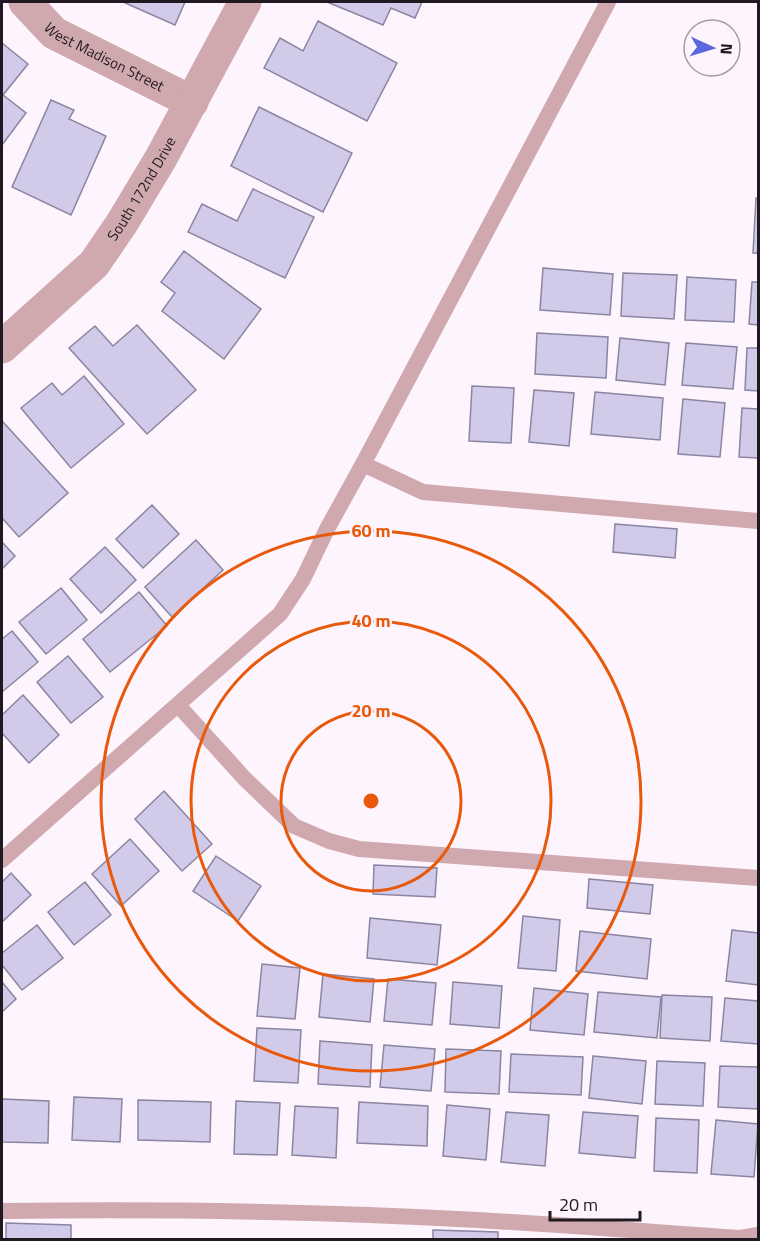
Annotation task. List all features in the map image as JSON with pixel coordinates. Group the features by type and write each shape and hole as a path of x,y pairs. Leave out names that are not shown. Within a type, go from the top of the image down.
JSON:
{"street":[{"name":"West Madison Street","path":"25,2 54,33 192,102"},
{"name":"South 172nd Drive","path":"2,347 94,264 122,223 192,102 245,2"}],"lane":[{"path":"2,860 280,614 303,579 327,529 608,2"},
{"path":"363,464 423,492 759,521"},
{"path":"178,705 244,778 294,826 329,841 359,849 759,878"},
{"path":"2,1210 315,1213 477,1220 740,1238 759,1235"}],"building":[{"path":"123,2 185,2 175,25"},
{"path":"327,2 422,2 415,18 391,8 383,25"},
{"path":"318,21 397,63 367,121 264,68 280,38 303,51"},
{"path":"2,43 28,64 3,95 26,113 2,145"},
{"path":"51,100 74,110 69,119 106,136 71,215 12,187"},
{"path":"259,107 352,153 323,212 231,166"},
{"path":"253,189 314,217 285,278 188,232 202,204 237,221"},
{"path":"756,198 758,198 758,253 753,253"},
{"path":"184,251 261,309 224,359 162,311 175,293 161,282"},
{"path":"543,268 613,274 610,315 540,310"},
{"path":"623,273 677,275 674,319 621,316"},
{"path":"687,277 736,280 734,322 685,320"},
{"path":"752,282 758,282 758,325 749,324"},
{"path":"137,325 196,390 147,434 69,348 95,326 113,346"},
{"path":"537,333 608,337 606,378 535,374"},
{"path":"620,338 669,343 665,385 616,380"},
{"path":"686,343 737,347 733,389 682,385"},
{"path":"747,348 758,348 758,391 745,390"},
{"path":"84,376 124,424 71,468 21,408 52,383 62,395"},
{"path":"472,386 514,388 511,443 469,441"},
{"path":"534,390 574,393 569,446 529,442"},
{"path":"595,392 663,398 660,440 591,434"},
{"path":"683,399 725,403 720,457 678,454"},
{"path":"742,408 758,409 758,458 739,457"},
{"path":"3,422 68,493 19,537 2,518"},
{"path":"152,505 179,534 143,568 116,539"},
{"path":"615,524 677,529 675,558 613,552"},
{"path":"196,540 223,570 172,617 145,587"},
{"path":"2,542 15,556 2,569"},
{"path":"105,547 136,580 101,613 70,579"},
{"path":"61,588 87,620 46,654 19,622"},
{"path":"139,592 167,626 110,672 83,639"},
{"path":"12,631 38,662 2,692 2,639"},
{"path":"68,656 103,697 71,723 37,682"},
{"path":"23,695 59,735 29,763 2,733 2,715"},
{"path":"164,791 212,844 182,871 135,819"},
{"path":"130,839 159,871 121,906 92,874"},
{"path":"216,856 261,886 238,921 193,891"},
{"path":"374,865 437,868 435,897 373,894"},
{"path":"11,873 31,895 2,922 2,882"},
{"path":"589,879 653,885 650,914 587,908"},
{"path":"85,882 111,915 74,945 48,912"},
{"path":"523,916 560,920 556,971 518,968"},
{"path":"370,918 441,925 437,965 367,958"},
{"path":"37,925 63,958 22,990 2,965 2,953"},
{"path":"732,930 758,933 758,985 726,981"},
{"path":"580,931 651,939 647,979 576,971"},
{"path":"262,964 300,968 295,1019 257,1016"},
{"path":"323,974 374,979 370,1022 319,1017"},
{"path":"388,979 436,983 432,1025 384,1021"},
{"path":"2,982 16,999 2,1012"},
{"path":"453,982 502,986 499,1028 450,1024"},
{"path":"534,988 588,994 584,1035 530,1030"},
{"path":"598,992 661,997 657,1038 594,1032"},
{"path":"662,995 712,997 710,1041 660,1038"},
{"path":"725,998 758,1001 758,1044 721,1041"},
{"path":"257,1028 301,1030 298,1083 254,1081"},
{"path":"320,1041 372,1045 370,1087 318,1084"},
{"path":"384,1045 435,1049 431,1091 380,1087"},
{"path":"446,1049 501,1051 499,1094 445,1092"},
{"path":"511,1054 583,1057 581,1095 509,1092"},
{"path":"593,1056 646,1061 642,1104 589,1098"},
{"path":"657,1061 705,1063 703,1106 655,1104"},
{"path":"720,1066 758,1067 758,1109 718,1107"},
{"path":"74,1097 122,1099 120,1142 72,1140"},
{"path":"2,1099 49,1101 48,1143 2,1142"},
{"path":"138,1100 211,1102 210,1142 138,1140"},
{"path":"236,1101 280,1103 277,1155 234,1154"},
{"path":"359,1102 428,1106 427,1146 357,1143"},
{"path":"447,1105 490,1109 486,1160 443,1156"},
{"path":"295,1106 338,1108 336,1158 292,1155"},
{"path":"506,1112 549,1115 545,1166 501,1162"},
{"path":"583,1112 638,1116 635,1158 579,1153"},
{"path":"656,1118 699,1120 697,1173 654,1171"},
{"path":"716,1120 758,1124 754,1177 711,1174"},
{"path":"6,1223 71,1225 71,1240 6,1240"},
{"path":"433,1230 498,1232 498,1240 433,1240"}]}
